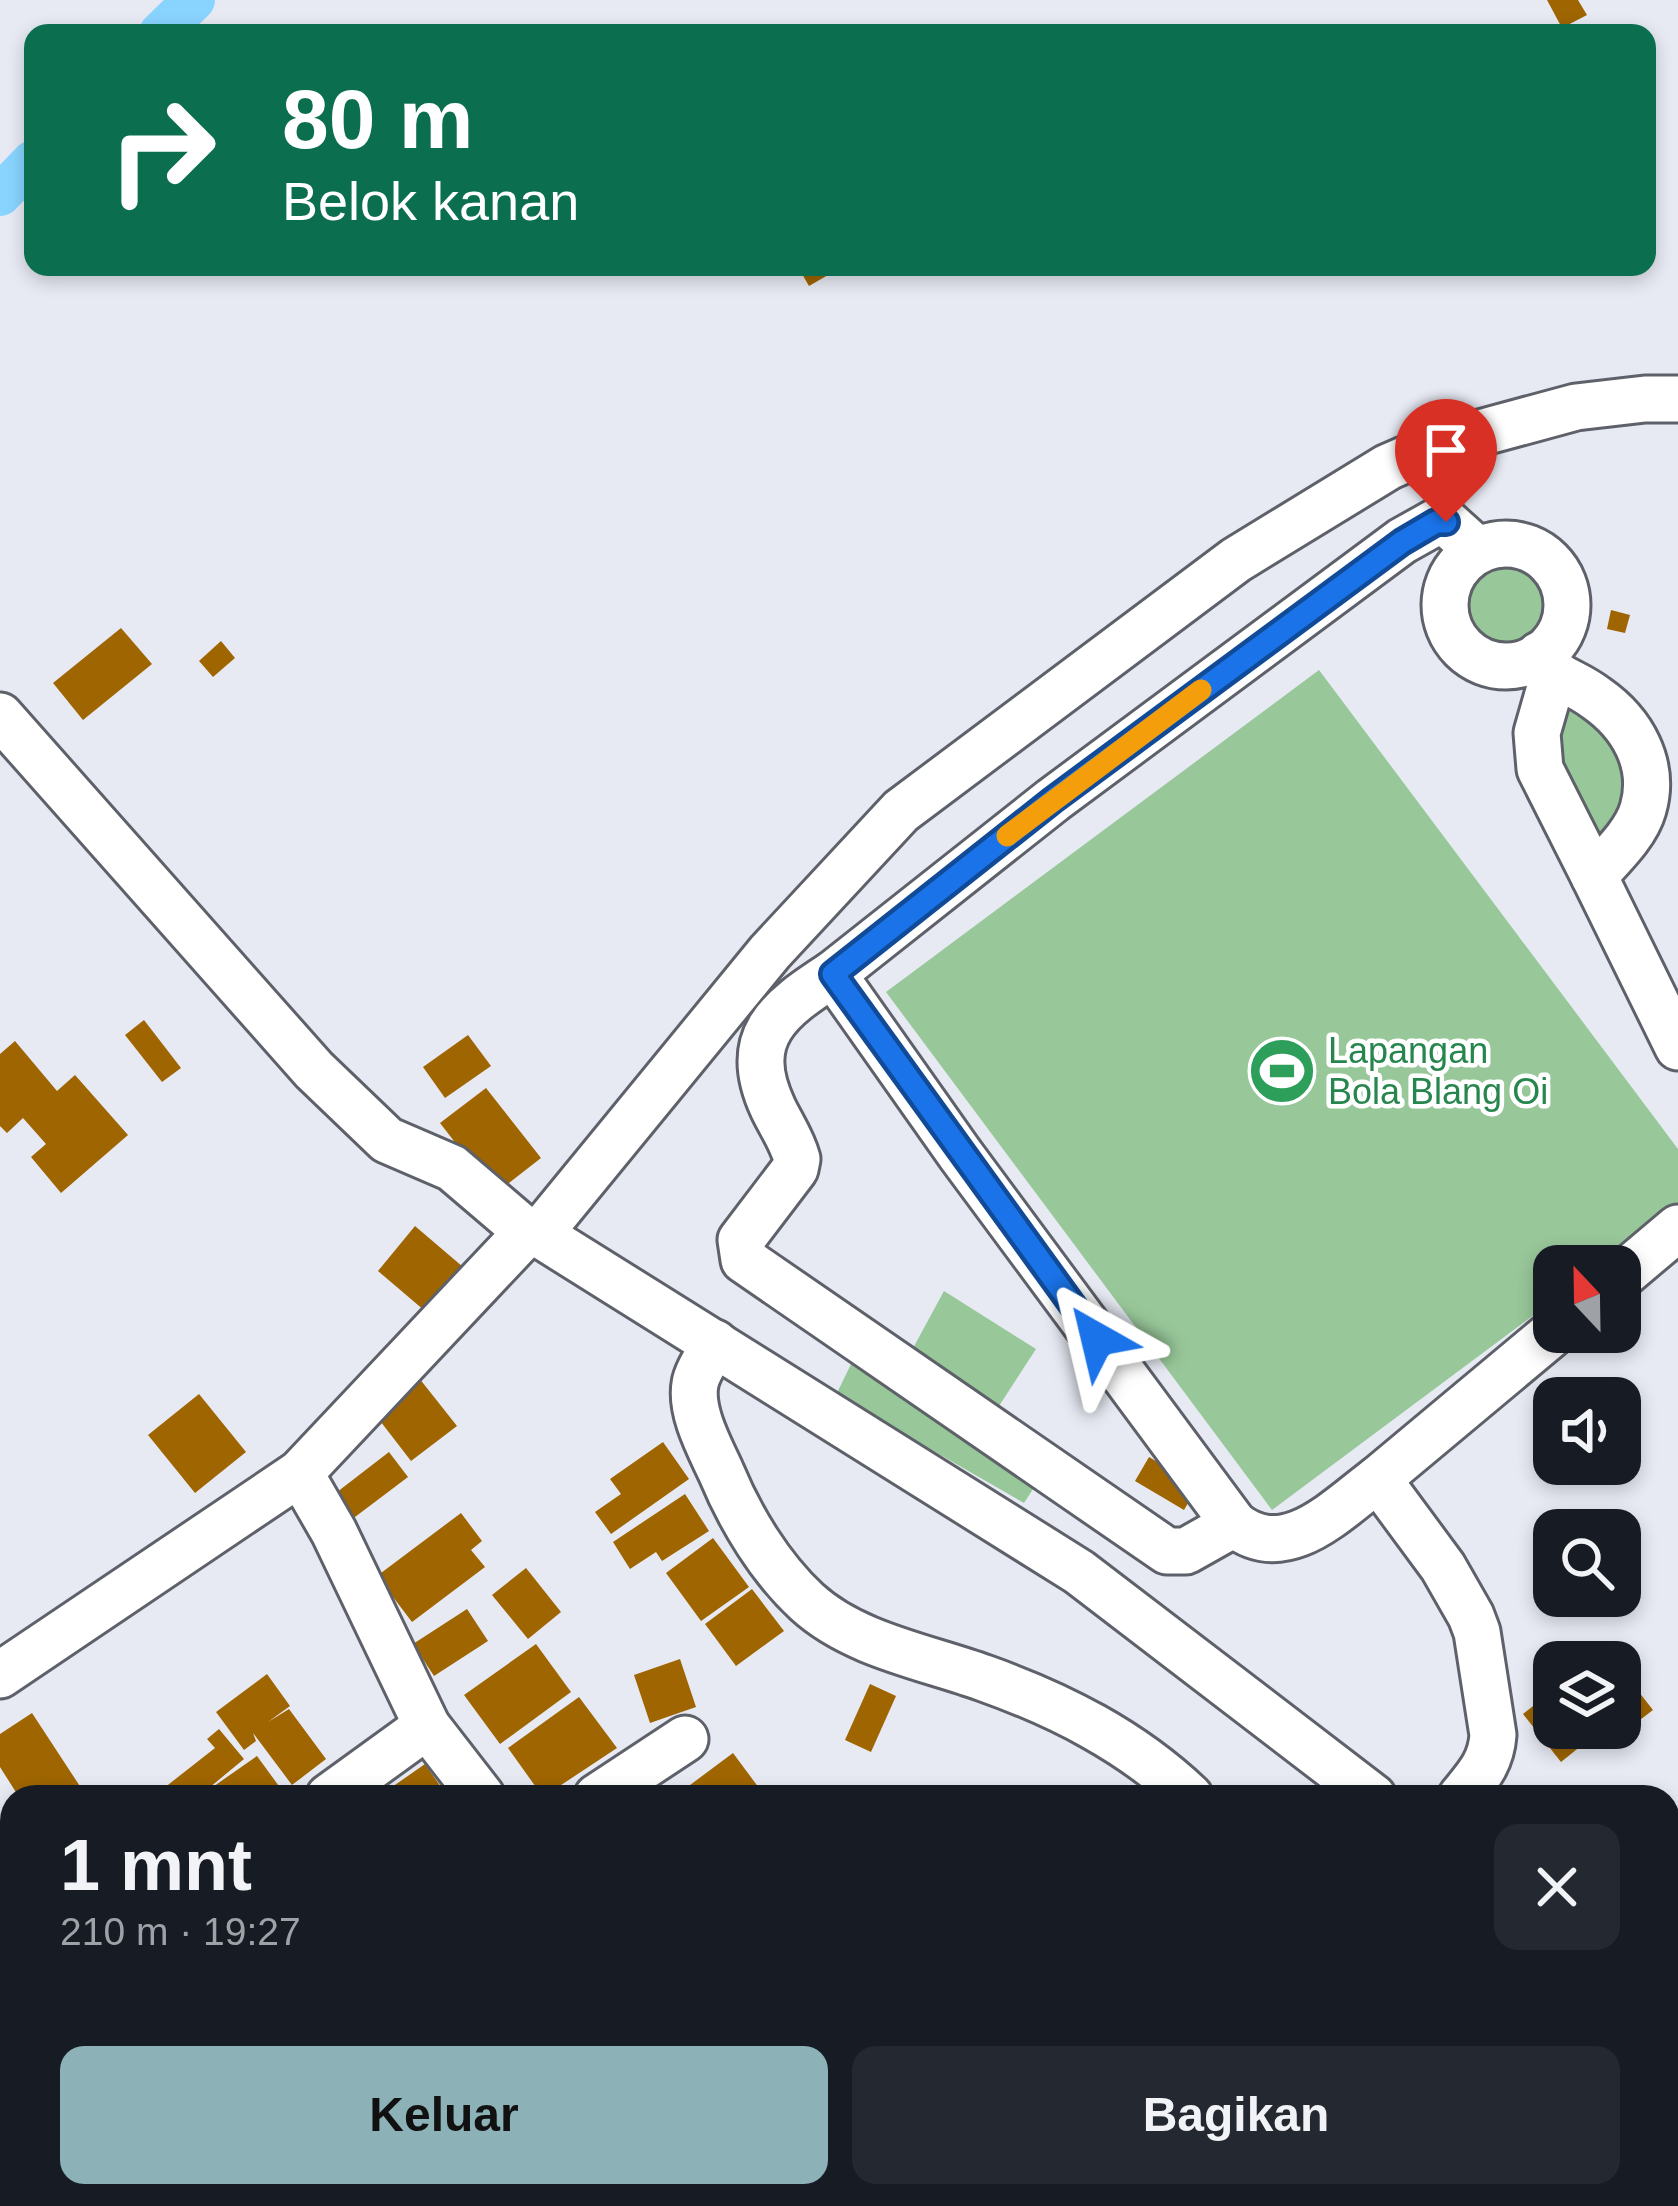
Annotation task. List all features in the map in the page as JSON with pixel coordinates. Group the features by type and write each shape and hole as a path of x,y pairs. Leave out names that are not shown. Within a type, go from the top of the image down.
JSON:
{"street":[{"path":"0,1675 300,1473 533,1233 770,952 901,812 1236,560 1388,467 1443,443 1576,407 1678,399"},
{"path":"1234,1524 1186,1552 1167,1551 744,1261 741,1240 795,1169 796,1159 765,1084 763,1038 782,1009 1053,800 1402,542 1436,522 1446,522 1464,563"},
{"path":"1594,876 1643,811 1648,774 1628,725 1615,711 1546,666 1499,666 1468,653 1448,625 1445,592 1464,563 1502,544 1527,547 1549,560 1563,581 1568,606 1546,666 1537,733 1540,769 1678,1047"},
{"path":"0,716 314,1070 388,1140 452,1168 533,1233 1078,1572 1357,1785"},
{"path":"833,974 1234,1524 1261,1538 1283,1540 1305,1533 1378,1479 1533,1350"},
{"path":"1641,1259 1678,1228"},
{"path":"715,1343 695,1385 705,1436 727,1486 771,1562 809,1604 861,1636 1072,1713 1124,1744 1175,1785"},
{"path":"300,1473 334,1532 427,1726 473,1785"},
{"path":"1378,1479 1443,1567 1478,1632 1493,1735 1484,1770 1471,1785"},
{"path":"346,1785 427,1726"},
{"path":"615,1785 685,1739"}],"green space":[{"path":"1499,552 1543,564 1561,606 1539,646 1494,654 1460,624 1462,578"},
{"name":"Lapangan Bola Blang Oi","path":"1319,670 1678,1149 1678,1208 1628,1245 1533,1245 1533,1316 1272,1510 886,992"},
{"path":"1562,686 1644,766 1598,871 1543,766"},
{"path":"944,1291 1036,1349 988,1423 1050,1463 1024,1503 836,1395 854,1358 899,1374"}],"building":[{"path":"1547,0 1578,0 1587,15 1560,24"},
{"path":"803,276 826,276 809,286"},
{"path":"1611,610 1630,615 1625,633 1607,629"},
{"path":"121,628 152,664 83,720 53,683"},
{"path":"221,641 235,658 213,677 199,661"},
{"path":"144,1020 181,1068 162,1082 125,1035"},
{"path":"468,1035 491,1066 445,1098 423,1067"},
{"path":"15,1041 57,1091 75,1075 128,1135 61,1193 31,1157 46,1144 23,1118 7,1133 0,1126 0,1054"},
{"path":"486,1088 541,1158 495,1194 440,1123"},
{"path":"415,1226 463,1267 425,1311 378,1271"},
{"path":"419,1378 457,1426 411,1461 374,1413"},
{"path":"199,1394 246,1452 195,1493 148,1435"},
{"path":"663,1442 689,1479 611,1534 595,1512 621,1494 610,1479"},
{"path":"389,1452 408,1477 347,1523 328,1499"},
{"path":"1149,1457 1198,1486 1184,1510 1135,1481"},
{"path":"685,1494 709,1531 662,1561 656,1552 630,1569 613,1542"},
{"path":"461,1513 482,1541 471,1550 485,1567 412,1622 377,1576"},
{"path":"713,1538 749,1587 701,1621 666,1573"},
{"path":"526,1568 561,1612 528,1639 492,1595"},
{"path":"752,1589 784,1631 736,1666 705,1624"},
{"path":"467,1609 488,1641 434,1676 413,1644"},
{"path":"536,1644 571,1692 500,1744 464,1695"},
{"path":"680,1659 696,1707 650,1723 634,1675"},
{"path":"267,1674 290,1706 268,1722 289,1709 326,1759 292,1785 253,1733 256,1741 244,1750 216,1712"},
{"path":"870,1684 896,1696 871,1752 845,1740"},
{"path":"1641,1695 1653,1710 1641,1719"},
{"path":"579,1697 617,1748 561,1785 534,1785 508,1748"},
{"path":"1533,1706 1533,1727 1523,1714"},
{"path":"32,1713 79,1785 11,1785 0,1767 0,1734"},
{"path":"219,1729 244,1759 213,1785 168,1785 215,1748 207,1739"},
{"path":"1551,1749 1577,1749 1561,1762"},
{"path":"733,1753 757,1785 690,1785"},
{"path":"257,1756 278,1785 216,1785"},
{"path":"425,1764 440,1785 395,1785"}],"waterway":[{"path":"169,24 194,0"},
{"path":"0,195 24,170"}],"slow traffic":[{"path":"1007,836 1201,690"}],"place":[{"name":"Lapangan Bola Blang Oi","path":"1282,1071"}],"route":[{"path":"1097,1339 833,974 1053,800 1402,542 1436,522 1446,522"}]}
